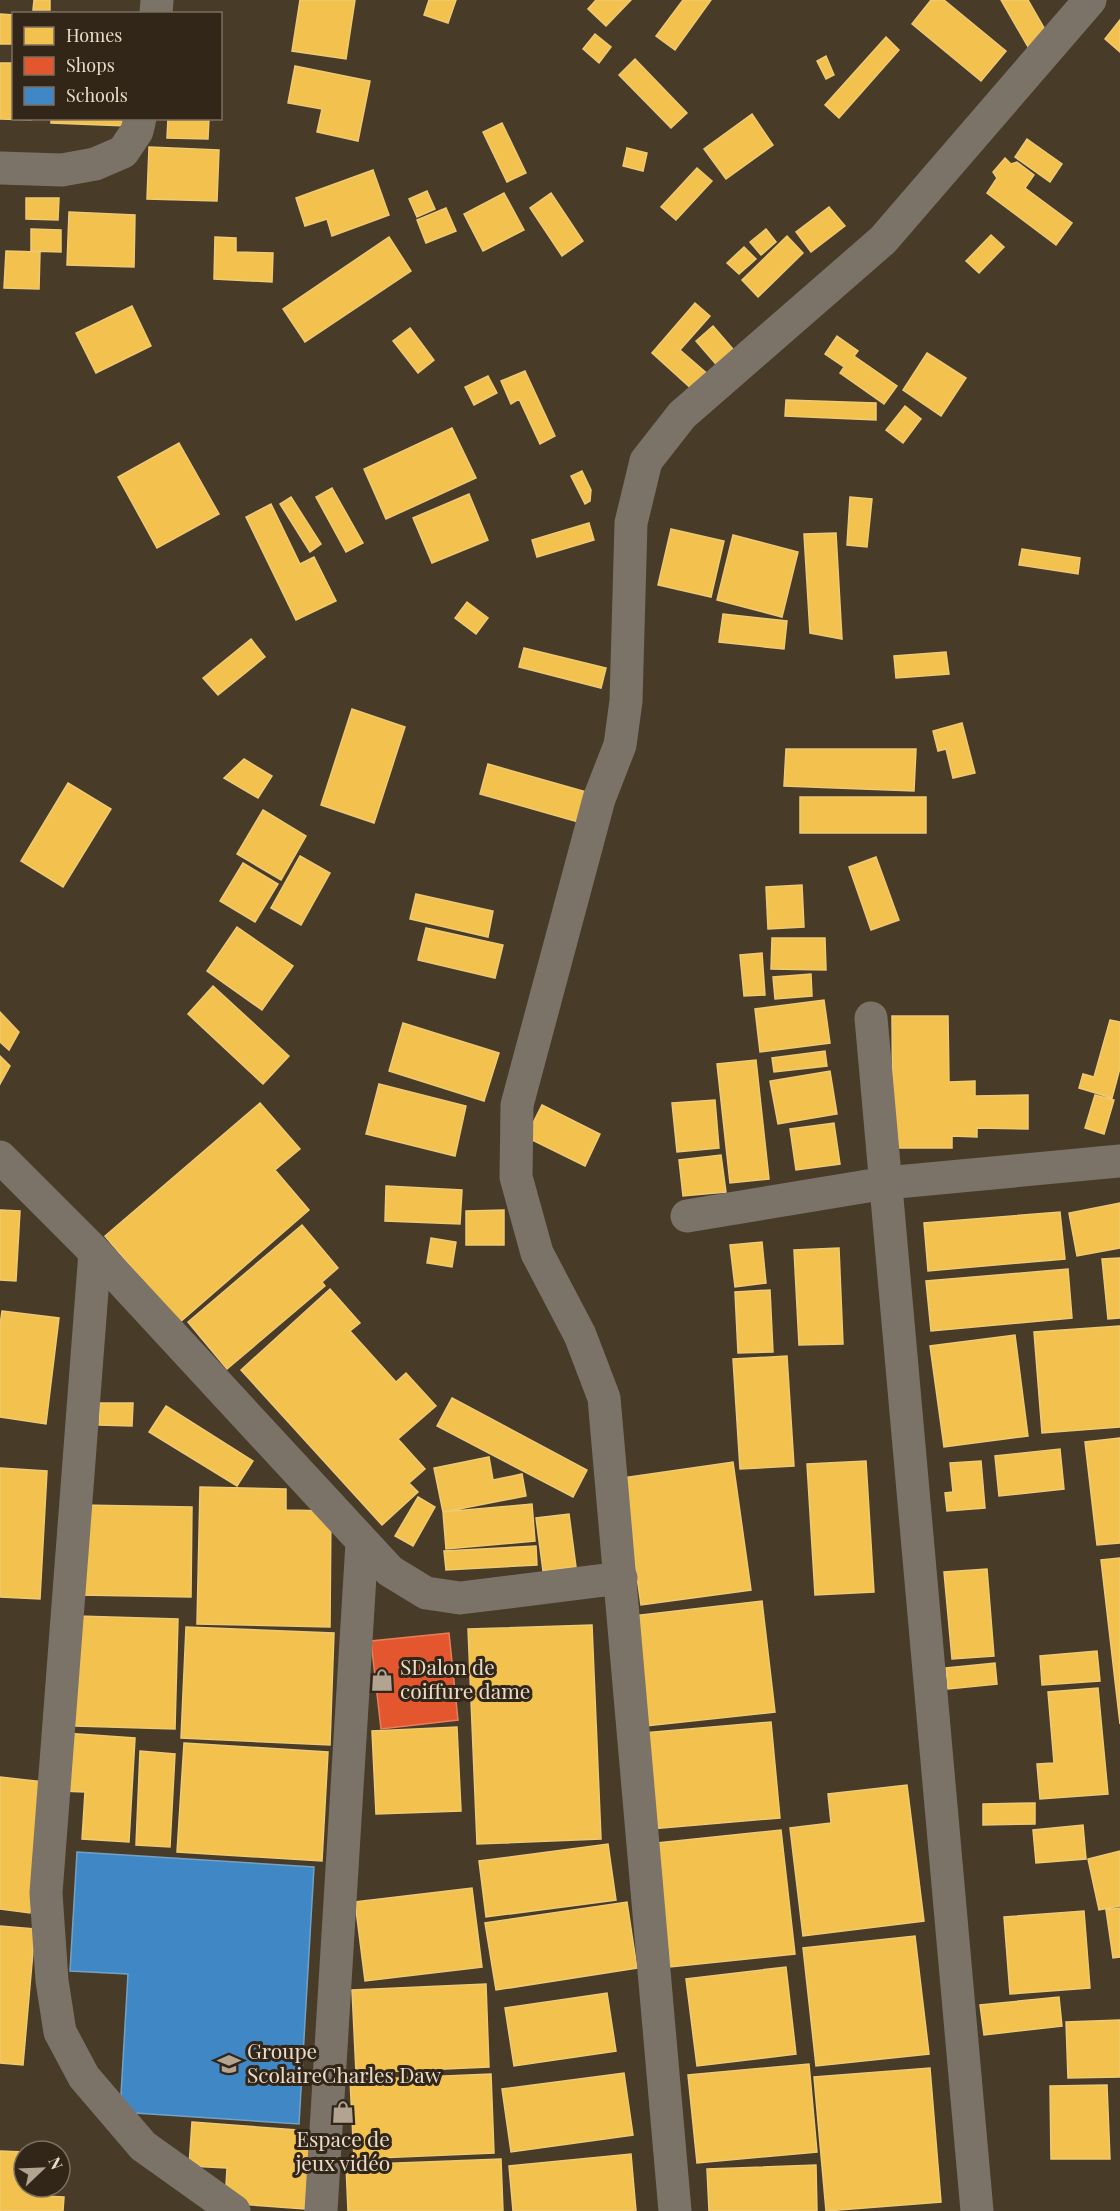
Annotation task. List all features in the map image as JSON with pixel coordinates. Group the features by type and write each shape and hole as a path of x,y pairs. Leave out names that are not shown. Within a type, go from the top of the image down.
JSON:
{"street":[{"path":"675,2211 604,1398 579,1335 537,1253 516,1177 517,1105 599,799 620,745 626,701 631,523 646,461 682,415 883,240 1090,0"},
{"path":"0,168 62,170 95,164 123,152 137,131 140,120"},
{"path":"871,1018 977,2211"},
{"path":"0,1156 95,1252 390,1571 426,1593 460,1598 621,1578"},
{"path":"687,1216 886,1183 1120,1161"},
{"path":"95,1252 46,1893 52,1981 60,2032 84,2077 143,2146 234,2211"},
{"path":"321,2211 362,1543"}],"building: Homes":[{"path":"34,0 50,0 50,10 33,10"},
{"path":"300,0 355,0 346,59 292,51"},
{"path":"429,0 456,0 448,23 424,15"},
{"path":"596,0 631,0 606,26 588,9"},
{"path":"683,0 711,0 675,50 656,36"},
{"path":"931,0 944,0 1006,51 981,81 912,24"},
{"path":"1001,0 1028,0 1051,40 1031,52"},
{"path":"0,14 12,15 12,44 0,44"},
{"path":"1120,20 1120,52 1105,39"},
{"path":"595,34 611,47 599,63 583,49"},
{"path":"886,37 899,50 839,118 825,105"},
{"path":"826,56 834,75 826,79 817,61"},
{"path":"635,59 687,113 671,128 619,75"},
{"path":"0,63 12,63 12,119 0,119"},
{"path":"295,66 370,81 358,141 317,132 322,109 288,103"},
{"path":"752,114 773,145 726,179 704,149"},
{"path":"51,120 127,120 127,126 51,123"},
{"path":"168,120 209,120 208,139 167,138"},
{"path":"502,123 526,173 507,182 483,132"},
{"path":"1027,139 1062,164 1050,182 1015,157"},
{"path":"149,147 219,150 217,201 147,199"},
{"path":"627,148 647,153 643,171 623,166"},
{"path":"1005,158 1011,164 1017,162 1034,175 1025,188 1072,223 1056,245 987,193 997,178 993,172"},
{"path":"697,168 712,181 676,220 661,207"},
{"path":"373,170 389,215 332,236 327,219 305,226 296,198"},
{"path":"427,191 435,209 417,217 409,199"},
{"path":"504,193 524,230 483,251 464,214"},
{"path":"551,193 583,241 562,256 530,208"},
{"path":"26,198 59,198 58,220 26,219"},
{"path":"829,207 845,226 811,252 796,232"},
{"path":"446,208 456,231 426,243 417,220"},
{"path":"69,212 135,215 134,267 67,265"},
{"path":"31,229 61,230 61,252 31,251"},
{"path":"766,229 776,242 761,255 750,242"},
{"path":"991,235 1004,247 979,273 966,261"},
{"path":"787,236 803,253 758,297 742,280"},
{"path":"215,237 236,238 236,252 273,253 272,282 214,279"},
{"path":"389,237 411,271 305,342 283,309"},
{"path":"744,247 756,259 739,274 727,263"},
{"path":"6,251 40,252 39,289 4,288"},
{"path":"695,303 710,316 680,350 710,376 695,392 652,353"},
{"path":"132,306 151,346 96,373 76,333"},
{"path":"713,326 738,355 721,370 696,341"},
{"path":"410,328 434,360 418,373 393,341"},
{"path":"837,336 858,351 854,356 897,386 884,404 840,373 844,367 825,354"},
{"path":"927,353 966,378 941,416 903,390"},
{"path":"525,371 555,436 540,444 519,399 511,404 501,381"},
{"path":"488,376 497,393 474,405 465,387"},
{"path":"786,400 876,403 876,420 785,416"},
{"path":"905,406 921,419 903,443 886,430"},
{"path":"452,428 476,478 386,519 364,469"},
{"path":"179,443 219,514 157,548 118,477"},
{"path":"582,471 591,490 590,501 585,504 571,476"},
{"path":"332,488 363,543 346,552 316,497"},
{"path":"469,494 488,540 432,563 413,518"},
{"path":"291,497 321,544 310,552 280,504"},
{"path":"850,497 872,499 867,547 847,545"},
{"path":"271,504 300,564 314,557 336,601 296,620 246,517"},
{"path":"589,523 594,540 537,557 532,540"},
{"path":"671,529 724,541 711,597 658,585"},
{"path":"836,533 842,639 810,633 804,534"},
{"path":"733,535 798,552 782,617 717,600"},
{"path":"1022,549 1080,558 1078,574 1019,565"},
{"path":"467,602 488,618 476,634 455,618"},
{"path":"723,614 787,621 784,649 719,642"},
{"path":"251,639 265,657 218,695 203,678"},
{"path":"524,648 606,668 601,688 519,667"},
{"path":"946,652 949,674 896,678 894,656"},
{"path":"352,709 405,727 374,823 321,805"},
{"path":"962,723 975,773 953,778 946,749 938,751 933,731"},
{"path":"786,749 916,749 914,791 784,786"},
{"path":"244,759 272,776 258,798 224,778"},
{"path":"488,764 590,793 582,823 480,794"},
{"path":"68,783 111,809 63,887 21,861"},
{"path":"800,797 926,797 926,833 800,833"},
{"path":"263,810 306,836 281,880 237,854"},
{"path":"300,856 330,873 301,925 271,908"},
{"path":"876,857 899,920 871,930 849,867"},
{"path":"243,863 278,884 255,922 220,901"},
{"path":"802,885 804,927 768,929 766,887"},
{"path":"416,894 493,911 488,937 410,919"},
{"path":"237,927 293,966 262,1010 207,971"},
{"path":"426,928 503,945 495,978 418,960"},
{"path":"772,938 825,938 826,970 771,969"},
{"path":"762,953 765,995 744,996 740,955"},
{"path":"811,974 812,996 775,999 773,977"},
{"path":"213,986 289,1056 263,1084 188,1014"},
{"path":"824,1000 830,1043 760,1052 755,1009"},
{"path":"0,1012 19,1032 9,1050 0,1042"},
{"path":"892,1016 948,1016 949,1082 975,1081 975,1096 1028,1095 1028,1129 977,1128 977,1137 952,1136 952,1148 893,1148"},
{"path":"1110,1020 1120,1022 1120,1068 1112,1098 1079,1088 1083,1074 1094,1077"},
{"path":"403,1023 499,1053 484,1101 389,1071"},
{"path":"825,1051 827,1066 774,1072 772,1058"},
{"path":"0,1056 10,1066 0,1084"},
{"path":"756,1060 769,1179 730,1183 717,1064"},
{"path":"830,1071 837,1114 778,1124 770,1081"},
{"path":"379,1084 466,1106 455,1156 366,1134"},
{"path":"1095,1095 1114,1100 1104,1134 1085,1128"},
{"path":"715,1100 719,1148 677,1152 672,1103"},
{"path":"260,1103 300,1149 275,1170 309,1210 179,1323 105,1236"},
{"path":"542,1105 600,1134 585,1166 526,1137"},
{"path":"834,1123 840,1164 796,1170 790,1129"},
{"path":"721,1155 726,1192 683,1196 679,1160"},
{"path":"386,1186 462,1190 460,1224 385,1221"},
{"path":"1120,1203 1120,1248 1077,1256 1069,1213"},
{"path":"0,1210 20,1211 16,1281 0,1280"},
{"path":"504,1210 504,1245 466,1245 466,1211"},
{"path":"1060,1212 1065,1259 928,1271 924,1223"},
{"path":"302,1225 338,1268 322,1282 325,1286 227,1369 188,1322"},
{"path":"431,1238 456,1242 452,1267 427,1263"},
{"path":"762,1242 766,1283 735,1287 730,1245"},
{"path":"839,1248 843,1344 799,1345 794,1250"},
{"path":"1120,1258 1120,1318 1108,1319 1102,1259"},
{"path":"1068,1269 1072,1318 931,1331 926,1281"},
{"path":"330,1289 360,1323 350,1331 396,1382 406,1373 436,1406 398,1439 425,1469 409,1483 418,1492 382,1525 241,1370"},
{"path":"770,1290 773,1352 738,1353 735,1292"},
{"path":"2,1311 59,1318 46,1424 0,1417"},
{"path":"1120,1326 1120,1427 1042,1433 1034,1332"},
{"path":"1015,1335 1028,1436 944,1447 930,1346"},
{"path":"787,1356 794,1466 740,1469 733,1359"},
{"path":"452,1398 587,1470 573,1497 437,1426"},
{"path":"100,1403 133,1403 132,1426 99,1425"},
{"path":"166,1406 253,1461 237,1486 149,1432"},
{"path":"1120,1438 1120,1543 1097,1545 1085,1442"},
{"path":"1060,1449 1064,1489 999,1496 995,1456"},
{"path":"489,1457 493,1480 522,1474 526,1496 443,1512 434,1468"},
{"path":"866,1461 874,1592 815,1595 807,1464"},
{"path":"981,1461 985,1508 947,1511 945,1493 953,1492 950,1463"},
{"path":"733,1462 751,1590 641,1605 623,1478"},
{"path":"0,1468 47,1471 40,1599 0,1597"},
{"path":"200,1487 286,1489 286,1510 331,1511 330,1627 197,1624"},
{"path":"418,1497 435,1507 413,1546 395,1536"},
{"path":"532,1504 535,1541 446,1549 443,1512"},
{"path":"80,1505 192,1507 191,1597 79,1595"},
{"path":"569,1514 576,1567 543,1571 536,1518"},
{"path":"536,1546 537,1565 446,1570 444,1551"},
{"path":"1120,1558 1120,1724 1101,1560"},
{"path":"987,1569 994,1656 952,1659 944,1572"},
{"path":"762,1601 775,1712 646,1726 633,1616"},
{"path":"77,1616 178,1619 175,1729 75,1726"},
{"path":"592,1625 601,1839 477,1844 468,1629"},
{"path":"186,1627 334,1633 330,1745 181,1738"},
{"path":"1097,1651 1100,1681 1042,1685 1040,1656"},
{"path":"995,1663 997,1684 948,1689 946,1668"},
{"path":"1098,1688 1108,1794 1040,1799 1037,1764 1054,1763 1048,1692"},
{"path":"771,1722 780,1818 651,1829 643,1733"},
{"path":"457,1727 461,1811 376,1814 372,1731"},
{"path":"64,1733 135,1738 129,1842 82,1839 85,1792 61,1791"},
{"path":"184,1743 328,1752 322,1861 177,1852"},
{"path":"140,1751 175,1754 170,1847 136,1845"},
{"path":"0,1777 44,1782 30,1913 0,1909"},
{"path":"907,1785 924,1921 803,1936 790,1828 831,1823 828,1794"},
{"path":"1035,1803 1035,1824 983,1825 983,1804"},
{"path":"1083,1825 1086,1859 1036,1863 1033,1830"},
{"path":"781,1830 795,1954 670,1967 657,1843"},
{"path":"608,1844 616,1900 486,1917 479,1861"},
{"path":"1120,1851 1120,1906 1099,1910 1088,1859"},
{"path":"472,1888 482,1967 365,1981 355,1902"},
{"path":"627,1902 637,1968 496,1990 485,1923"},
{"path":"1120,1908 1120,1957 1113,1958 1106,1910"},
{"path":"1084,1911 1090,1988 1010,1994 1004,1917"},
{"path":"0,1926 35,1929 23,2065 0,2063"},
{"path":"915,1936 929,2054 816,2066 803,1948"},
{"path":"786,1967 796,2054 697,2066 686,1979"},
{"path":"486,1984 489,2067 356,2073 352,1990"},
{"path":"607,1993 616,2051 514,2066 505,2008"},
{"path":"1059,1997 1062,2026 984,2035 980,2005"},
{"path":"1120,2020 1120,2077 1068,2078 1066,2022"},
{"path":"809,2064 817,2152 697,2163 688,2075"},
{"path":"930,2068 941,2202 826,2211 814,2077"},
{"path":"624,2073 633,2135 511,2152 502,2089"},
{"path":"491,2074 494,2153 354,2159 350,2080"},
{"path":"1107,2085 1110,2159 1051,2159 1050,2086"},
{"path":"192,2122 311,2131 305,2209 225,2203 227,2168 189,2166"},
{"path":"0,2151 12,2152 12,2199 64,2199 63,2211 0,2211"},
{"path":"631,2154 636,2211 513,2211 509,2166"},
{"path":"501,2159 503,2211 348,2211 346,2165"},
{"path":"816,2165 817,2211 709,2211 707,2169"}],"building: Shops":[{"path":"449,1633 458,1720 381,1729 371,1641"}],"building: Schools":[{"path":"77,1852 314,1867 299,2124 120,2112 128,1974 70,1971"}],"place":[{"name":"SDalon de coiffure dame","path":"382,1680"},
{"name":"Groupe ScolaireCharles Daw","path":"229,2064"},
{"name":"Espace de jeux vidéo","path":"343,2112"}]}
